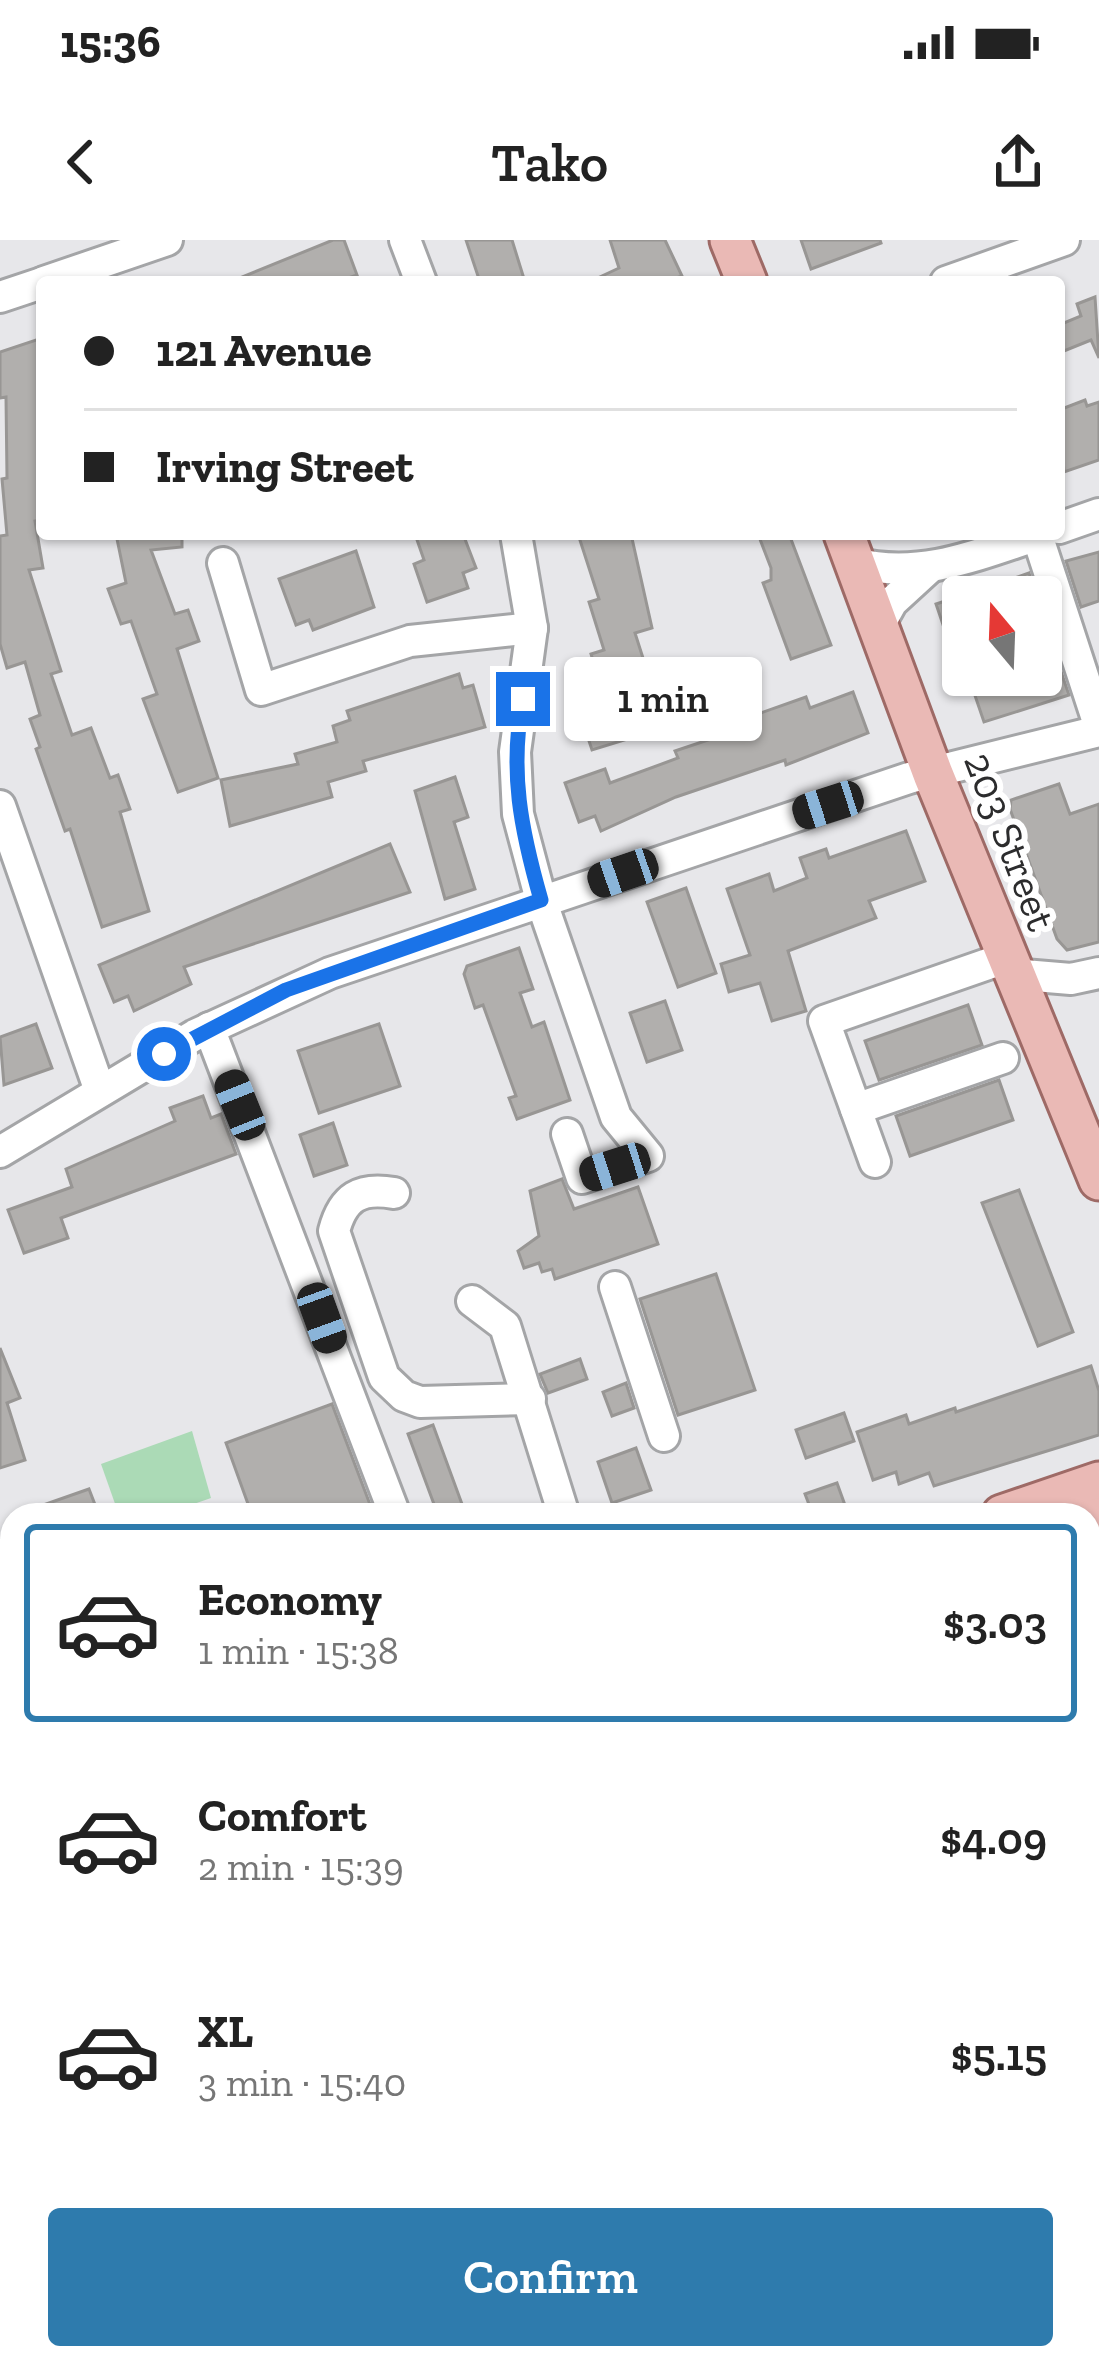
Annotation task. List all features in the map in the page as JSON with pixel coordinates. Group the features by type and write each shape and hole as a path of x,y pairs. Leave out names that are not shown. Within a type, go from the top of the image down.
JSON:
{"main road":[{"path":"730,240 745,276"},
{"name":"203 Street","path":"850,548 932,774 1099,1180"},
{"path":"1037,1503 1099,1482"}],"street":[{"path":"61,276 167,240"},
{"path":"405,240 419,276"},
{"path":"963,276 1064,240"},
{"path":"0,297 36,284"},
{"path":"1065,526 1099,514"},
{"path":"517,540 532,628 514,776 541,900 616,1117 648,1156 582,1178 567,1134"},
{"path":"850,548 880,569 928,569 1024,540"},
{"path":"0,1152 209,1028 330,973 932,774 1099,728 1042,540"},
{"path":"223,563 261,690 410,641 532,628"},
{"path":"878,626 892,602 928,569"},
{"path":"0,806 100,1090"},
{"path":"875,1162 824,1021 1009,966 1092,976"},
{"path":"1035,1031 1092,976"},
{"path":"209,1028 390,1503"},
{"path":"856,1109 1004,1058"},
{"path":"394,1192 370,1189 354,1195 340,1211 334,1231 384,1377 404,1396 420,1402 530,1399"},
{"path":"615,1287 664,1436"},
{"path":"472,1301 505,1326 560,1503"}],"green space":[{"path":"192,1431 211,1498 197,1503 115,1503 101,1464"}],"building":[{"path":"333,240 344,240 357,275 354,276 245,276"},
{"path":"466,240 512,240 523,276 478,276"},
{"path":"610,240 665,240 682,276 602,276 619,268"},
{"path":"801,240 880,240 881,243 811,269"},
{"path":"1095,297 1099,358 1091,340 1065,351 1065,323 1081,316 1077,304"},
{"path":"36,340 35,521 43,568 29,570 61,671 51,674 72,735 91,728 110,778 118,775 130,809 120,812 149,911 102,927 70,829 65,831 36,749 40,747 30,719 40,715 25,662 7,668 0,644 0,536 7,535 2,479 7,478 0,352"},
{"path":"1085,400 1087,406 1099,402 1099,460 1065,472 1065,408"},
{"path":"117,540 182,540 182,547 151,550 175,614 188,610 199,641 177,649 218,778 178,792 143,699 157,694 131,621 121,624 108,589 126,583"},
{"path":"417,540 465,540 476,568 463,573 468,588 427,602 414,564 424,560"},
{"path":"580,540 632,540 652,628 635,633 650,680 619,689 634,737 592,750 578,708 605,700 591,654 604,650 589,602 599,599"},
{"path":"760,540 791,540 831,645 791,659 763,583 771,580"},
{"path":"356,551 374,607 313,630 309,620 296,625 279,579"},
{"path":"1099,552 1099,601 1081,607 1066,561"},
{"path":"459,674 463,688 473,685 485,727 363,761 366,771 328,782 332,797 230,826 221,780 298,764 295,754 337,742 333,726 350,720 347,711"},
{"path":"1062,674 1069,695 984,722 975,696 1062,696"},
{"path":"853,692 868,733 786,765 785,760 676,797 601,831 595,816 579,822 565,783 605,769 610,783 678,758 675,751 720,736 718,728 806,697 810,708"},
{"path":"455,777 468,817 454,822 475,889 445,899 415,791"},
{"path":"1059,784 1070,814 1099,804 1099,942 1067,950 1057,939 1010,809 1011,800"},
{"path":"906,831 925,881 869,901 876,918 788,951 806,1011 772,1021 760,983 729,992 721,964 750,955 727,889 769,874 774,891 807,878 800,858 826,849 829,858"},
{"path":"390,844 410,892 184,967 191,984 134,1011 128,996 114,1002 99,965"},
{"path":"686,888 716,973 678,987 647,902"},
{"path":"519,948 533,989 520,993 532,1027 544,1022 570,1100 517,1119 509,1098 516,1096 483,1005 475,1008 464,974 467,966"},
{"path":"665,1001 682,1050 647,1062 630,1013"},
{"path":"968,1005 982,1045 879,1080 865,1041"},
{"path":"36,1024 52,1068 4,1085 0,1037"},
{"path":"379,1024 400,1086 319,1113 298,1051"},
{"path":"999,1080 1013,1120 910,1156 896,1116"},
{"path":"203,1096 211,1118 221,1114 236,1154 61,1218 68,1238 24,1253 8,1210 72,1187 66,1169 175,1121 170,1108"},
{"path":"333,1123 347,1165 314,1176 300,1135"},
{"path":"562,1179 574,1209 638,1187 658,1244 555,1279 552,1269 542,1272 539,1263 524,1268 518,1251 539,1236 530,1191"},
{"path":"1019,1190 1073,1332 1038,1346 982,1203"},
{"path":"716,1274 755,1390 678,1415 640,1299"},
{"path":"0,1348 20,1398 7,1403 25,1460 0,1468"},
{"path":"580,1359 587,1379 548,1393 540,1374"},
{"path":"1091,1366 1099,1391 1099,1435 934,1486 929,1473 899,1484 896,1472 873,1480 857,1432 906,1415 909,1424 955,1408 956,1412"},
{"path":"626,1383 634,1408 612,1416 603,1392"},
{"path":"332,1404 369,1503 248,1503 226,1443"},
{"path":"844,1413 854,1441 806,1458 796,1430"},
{"path":"433,1425 462,1503 434,1503 408,1434"},
{"path":"636,1448 651,1490 612,1503 598,1462"},
{"path":"837,1483 844,1503 808,1503 805,1494"},
{"path":"89,1489 94,1503 49,1503"}],"route":[{"path":"164,1054 286,990 541,900 518,814 514,776 523,699"}]}
